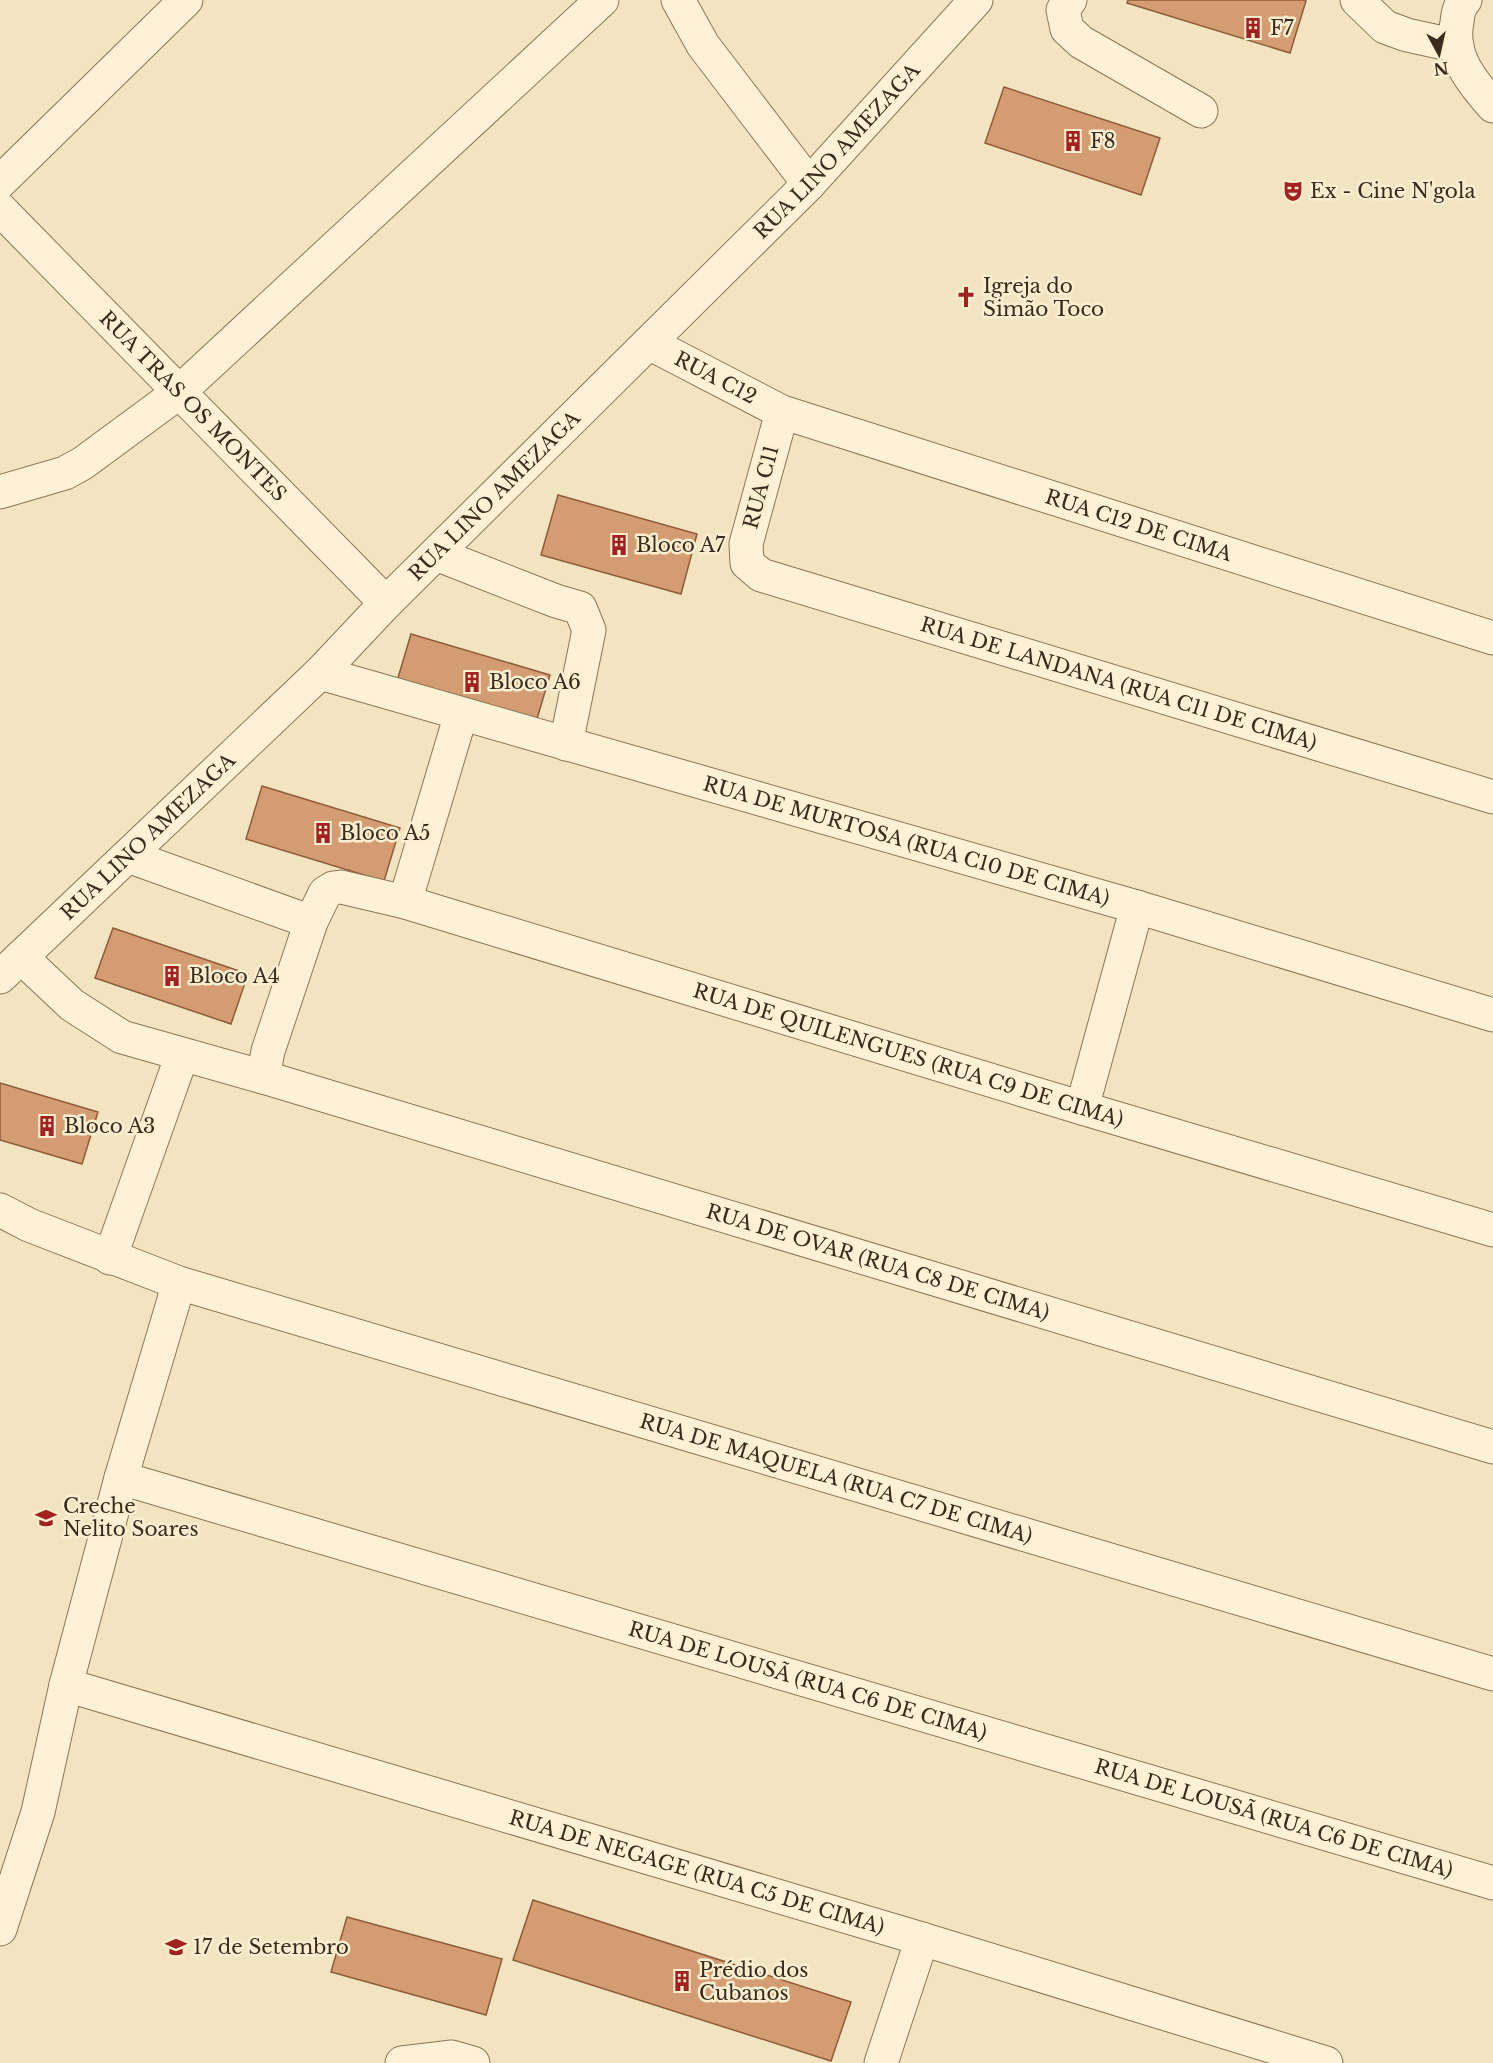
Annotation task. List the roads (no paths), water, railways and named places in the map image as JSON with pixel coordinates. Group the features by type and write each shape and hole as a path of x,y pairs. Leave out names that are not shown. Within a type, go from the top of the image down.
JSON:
{"street":[{"path":"0,182 186,0"},
{"path":"0,492 65,473 83,463 178,393 602,0"},
{"path":"678,0 703,45 809,184"},
{"name":"RUA LINO AMEZAGA","path":"11,967 320,673 386,603 809,184 976,0"},
{"path":"1070,0 1063,10 1067,28 1081,42 1201,111"},
{"path":"1357,0 1385,27 1407,35 1457,46"},
{"path":"1465,0 1460,6 1456,27 1457,46 1462,65 1473,83 1493,106"},
{"name":"RUA TRAS OS MONTES","path":"0,209 386,603"},
{"name":"RUA C12","path":"649,343 782,412"},
{"name":"RUA C11","path":"747,563 746,544 782,412"},
{"name":"RUA C12 DE CIMA","path":"782,412 1493,639"},
{"path":"436,554 556,601 580,608 589,630 567,744"},
{"name":"RUA DE LANDANA (RUA C11 DE CIMA)","path":"747,563 761,575 1493,797"},
{"name":"RUA DE MURTOSA (RUA C10 DE CIMA)","path":"320,673 1137,907 1493,1015"},
{"path":"405,902 461,714"},
{"path":"128,856 311,922 271,1042 263,1077"},
{"name":"RUA DE QUILENGUES (RUA C9 DE CIMA)","path":"311,922 325,892 333,888 405,902 1082,1108 1493,1230"},
{"path":"1082,1108 1137,907"},
{"name":"RUA DE OVAR (RUA C8 DE CIMA)","path":"11,967 122,1037 263,1077 1493,1447"},
{"path":"110,1258 182,1055"},
{"name":"RUA DE MAQUELA (RUA C7 DE CIMA)","path":"0,1210 29,1225 178,1283 1493,1674"},
{"path":"0,1929 38,1812 66,1685 121,1478 178,1283"},
{"name":"RUA DE LOUSÃ (RUA C6 DE CIMA)","path":"121,1478 1493,1883"},
{"name":"RUA DE NEGAGE (RUA C5 DE CIMA)","path":"66,1685 922,1939 1326,2063"},
{"path":"881,2063 922,1939"},
{"path":"402,2063 463,2060"}],"place":[{"name":"F7","path":"1253,28"},
{"name":"F8","path":"1073,141"},
{"name":"Ex - Cine N'gola","path":"1293,191"},
{"name":"Igreja do Simão Toco","path":"966,297"},
{"name":"Bloco A7","path":"619,545"},
{"name":"Bloco A6","path":"472,682"},
{"name":"Bloco A5","path":"323,833"},
{"name":"Bloco A4","path":"172,976"},
{"name":"Bloco A3","path":"47,1126"},
{"name":"Creche Nelito Soares","path":"46,1518"},
{"name":"17 de Setembro","path":"176,1947"},
{"name":"Prédio dos Cubanos","path":"682,1981"}]}
